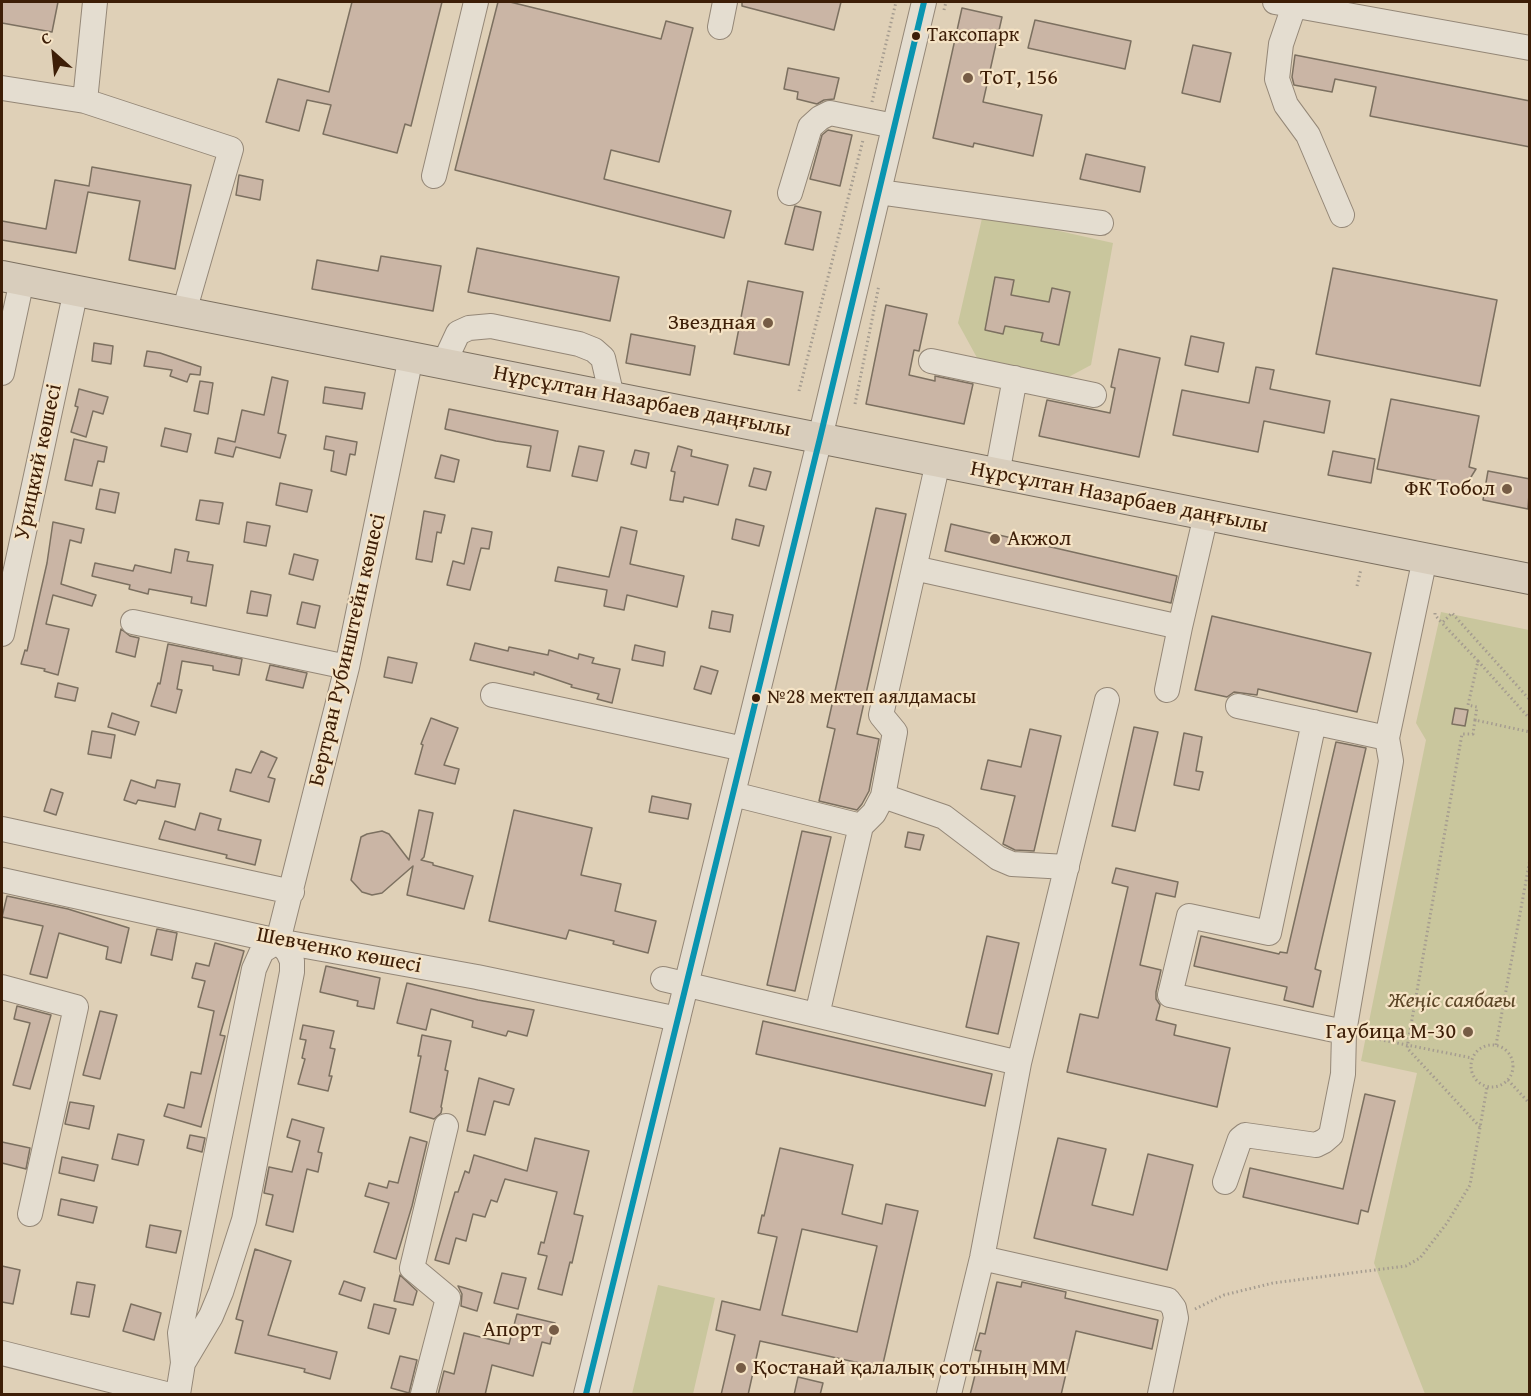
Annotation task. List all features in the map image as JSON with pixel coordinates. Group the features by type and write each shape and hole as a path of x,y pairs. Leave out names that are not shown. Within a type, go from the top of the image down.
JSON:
{"main road":[{"name":"Нұрсұлтан Назарбаев даңғылы","path":"12,278 1530,579"}],"street":[{"path":"85,101 95,2"},
{"path":"434,176 476,2"},
{"path":"720,27 725,2"},
{"path":"586,1395 924,2"},
{"path":"1342,215 1308,135 1286,105 1277,79 1284,4 1330,7 1530,48"},
{"path":"2,88 85,101 231,149 184,312"},
{"path":"790,193 810,127 820,118 830,113 894,126"},
{"path":"879,192 1101,223"},
{"path":"2,373 12,278"},
{"name":"Урицкий көшесі","path":"2,634 76,290"},
{"path":"444,363 458,333 469,328 491,326 579,344 594,350 603,358 612,397"},
{"name":"Бертран Рубинштейн көшесі","path":"279,941 347,667 411,357"},
{"path":"931,361 1094,395"},
{"path":"997,474 1015,378"},
{"path":"817,1014 861,826 874,813 883,796 895,732 881,716 938,462"},
{"path":"1167,690 1206,515"},
{"path":"1225,1182 1240,1139 1245,1135 1316,1145 1331,1135 1343,1074 1344,1032 1391,761 1387,738 1425,558"},
{"path":"914,568 1180,627"},
{"path":"133,622 347,667"},
{"path":"492,695 744,749"},
{"path":"949,1395 982,1258 1019,1063 1107,700"},
{"path":"1238,706 1387,738"},
{"path":"1314,723 1269,933 1189,916 1170,994 1344,1032"},
{"path":"733,794 861,826"},
{"path":"883,796 944,817 998,858 1012,864 1067,867"},
{"path":"2,829 292,892"},
{"name":"Шевченко көшесі","path":"2,880 279,941 477,977 678,1019"},
{"path":"178,1395 183,1363 180,1333 254,969 262,951 279,941 292,961 292,972 244,1220 211,1316 183,1363"},
{"path":"663,979 1019,1063"},
{"path":"2,987 76,1006 30,1214"},
{"path":"423,1395 448,1298 412,1268 446,1126"},
{"path":"982,1258 1168,1300 1174,1308 1176,1318 1160,1395"},
{"path":"2,1353 166,1395"}],"path":[{"path":"799,392 896,2"},
{"path":"1442,623 1452,613 1530,700"},
{"path":"1435,615 1530,718"},
{"path":"1478,661 1468,705 1477,707 1473,734 1462,734 1407,1048 1480,1127"},
{"path":"1475,720 1530,732"},
{"path":"1496,1045 1530,859"},
{"path":"1344,1032 1472,1058"},
{"path":"1496,1045 1512,1057 1513,1071 1501,1086 1487,1087 1480,1084 1471,1073 1472,1058 1482,1047 1496,1045"},
{"path":"1508,1080 1530,1104"},
{"path":"1176,1318 1224,1295 1273,1283 1406,1266 1420,1258 1447,1223 1470,1185 1487,1087"}],"green space":[{"path":"983,214 1113,243 1091,365 1063,380 981,365 958,323"},
{"name":"Жеңіс саябағы","path":"1441,612 1529,630 1529,1394 1425,1394 1374,1263 1417,1073 1361,1061 1426,740 1416,723"},
{"path":"658,1285 715,1298 693,1394 632,1394"}],"building":[{"path":"2,2 58,2 52,32 2,23"},
{"path":"352,2 442,2 411,126 405,124 397,153 323,134 331,105 307,100 299,131 266,122 278,79 329,92"},
{"path":"498,2 510,2 661,39 666,21 693,28 659,162 611,150 604,179 731,211 724,238 455,170"},
{"path":"742,2 841,2 834,30 742,6"},
{"name":"ТоТ, 156","path":"962,8 1002,17 983,102 1042,115 1033,156 974,143 973,147 933,138"},
{"path":"1035,20 1131,41 1125,69 1028,48"},
{"path":"1193,45 1231,53 1220,102 1182,93"},
{"path":"1295,55 1530,101 1530,147 1370,116 1376,87 1335,79 1332,92 1294,85 1292,77"},
{"path":"788,68 839,78 834,99 824,100 817,104 797,99 798,92 784,89"},
{"path":"828,130 852,135 840,186 810,179 822,135"},
{"path":"1086,154 1145,167 1140,192 1080,179"},
{"path":"92,167 191,185 175,269 129,260 140,201 88,192 76,253 2,240 2,221 46,229 55,180 89,186"},
{"path":"239,175 263,180 260,200 236,195"},
{"path":"795,206 821,212 813,250 785,244"},
{"path":"477,248 619,277 610,321 468,292"},
{"path":"381,256 441,266 433,311 312,289 317,260 378,271"},
{"path":"1333,268 1497,300 1480,386 1316,354"},
{"path":"995,277 1014,280 1011,295 1049,302 1052,288 1070,292 1059,345 1041,341 1043,333 1005,326 1003,334 985,330"},
{"name":"Звездная","path":"748,281 803,292 789,365 734,354"},
{"path":"886,305 927,314 919,351 914,350 909,375 935,381 935,376 973,384 964,424 866,404"},
{"path":"631,334 695,346 690,375 626,363"},
{"path":"1191,336 1224,343 1218,372 1185,365"},
{"path":"94,343 113,346 111,364 92,361"},
{"path":"1119,349 1160,358 1139,457 1039,436 1047,400 1110,413 1115,388 1111,387"},
{"path":"147,351 201,367 200,375 190,374 187,382 170,376 172,370 144,366"},
{"path":"1256,367 1274,370 1270,389 1330,401 1324,433 1264,421 1258,452 1173,435 1182,390 1249,403"},
{"path":"272,377 288,381 278,433 286,435 280,458 236,447 233,457 215,453 218,438 235,442 242,410 264,415"},
{"path":"200,381 213,383 208,414 194,411"},
{"path":"325,387 365,393 362,409 323,403"},
{"path":"79,389 108,397 103,414 93,411 86,437 71,432 78,407 75,406"},
{"path":"1391,399 1479,416 1469,467 1476,469 1461,493 1452,495 1445,490 1444,482 1377,469"},
{"path":"449,409 558,431 550,471 527,467 531,446 496,441 445,429"},
{"path":"165,428 191,434 187,452 161,446"},
{"path":"326,436 357,442 355,455 350,454 346,475 331,471 334,451 324,449"},
{"path":"74,439 107,447 104,462 98,461 92,486 65,480"},
{"path":"579,446 604,451 597,481 572,476"},
{"path":"678,446 692,450 691,456 728,465 718,505 684,497 683,502 670,500 675,472 671,471"},
{"path":"635,450 649,453 646,468 631,464"},
{"path":"1333,451 1375,459 1371,483 1328,475"},
{"path":"441,455 459,460 454,482 435,478"},
{"path":"754,468 771,472 766,490 749,486"},
{"name":"ФК Тобол","path":"1488,471 1530,479 1528,509 1483,500"},
{"path":"280,483 312,490 307,512 276,505"},
{"path":"100,489 119,493 115,513 96,509"},
{"path":"200,500 223,503 219,524 196,520"},
{"path":"876,508 906,514 857,734 879,739 869,791 857,810 819,801 835,729 827,727"},
{"path":"424,511 445,515 441,533 437,532 432,562 416,559"},
{"path":"736,519 764,526 759,546 732,539"},
{"path":"53,522 84,529 81,543 70,540 61,584 96,595 92,606 53,595 46,624 69,629 58,675 44,671 45,669 21,664 25,650 27,651 47,563"},
{"path":"247,522 270,526 266,546 244,542"},
{"path":"951,524 1177,576 1171,603 945,551"},
{"path":"621,527 637,531 630,564 684,576 677,607 627,595 624,610 604,606 607,590 555,581 558,567 609,577"},
{"path":"472,528 492,532 489,549 481,548 470,590 447,585 453,561 464,564"},
{"path":"175,549 189,552 187,561 213,565 206,606 191,603 192,597 149,589 148,594 129,589 130,585 92,576 95,563 133,571 135,565 171,573"},
{"path":"294,554 318,560 313,580 289,574"},
{"path":"251,591 271,595 267,616 247,613"},
{"path":"302,602 320,606 315,628 297,624"},
{"path":"712,611 733,615 730,632 709,628"},
{"path":"1212,616 1371,653 1357,712 1258,689 1257,695 1234,692 1227,697 1195,690"},
{"path":"121,629 130,636 139,638 135,657 116,652"},
{"path":"475,643 508,651 509,647 548,655 549,650 578,659 579,654 594,658 592,663 620,669 612,703 597,699 599,694 571,687 572,685 534,672 534,675 470,660"},
{"path":"168,644 242,659 239,675 213,670 213,666 182,661 177,689 182,690 176,713 151,706 158,683 160,684"},
{"path":"635,645 665,652 663,666 632,660"},
{"path":"388,657 417,663 412,683 384,677"},
{"path":"270,665 307,673 303,688 266,680"},
{"path":"701,666 718,671 711,694 694,689"},
{"path":"58,683 78,688 75,701 55,697"},
{"path":"1455,708 1468,710 1465,726 1452,724"},
{"path":"112,713 139,722 135,735 108,727"},
{"path":"431,718 458,728 444,765 459,769 455,784 415,774 423,745 421,744"},
{"path":"1134,727 1158,732 1135,831 1112,826"},
{"path":"1030,729 1061,736 1034,851 1015,850 1003,844 1015,796 981,789 988,760 1021,767"},
{"path":"92,731 115,735 111,758 88,754"},
{"path":"1184,733 1202,737 1196,771 1203,772 1199,790 1174,785"},
{"path":"1336,742 1366,748 1315,969 1321,971 1313,1007 1284,1000 1287,987 1194,966 1201,936 1279,954 1280,952 1287,953"},
{"path":"261,751 277,758 268,777 275,779 269,802 230,791 236,769 251,773"},
{"path":"131,780 155,788 157,780 180,784 175,807 138,800 136,804 124,800"},
{"path":"51,789 63,793 56,815 44,811"},
{"path":"652,796 691,804 688,819 649,812"},
{"path":"419,810 433,813 424,857 421,860 473,876 464,909 407,895 413,866 382,893 372,895 362,892 351,880 361,837 367,834 382,831 389,834 409,860"},
{"path":"514,810 592,828 581,875 621,884 615,911 656,921 648,953 613,944 614,941 569,930 566,939 489,921"},
{"path":"200,813 221,819 218,830 261,840 255,865 226,858 227,855 159,839 165,821 195,830"},
{"path":"802,831 831,837 795,991 767,985"},
{"path":"908,832 924,835 920,850 905,847"},
{"path":"1116,868 1178,882 1175,897 1156,893 1140,965 1161,970 1156,992 1156,999 1160,1005 1156,1020 1176,1025 1174,1035 1230,1048 1217,1107 1067,1072 1080,1014 1098,1018 1128,887 1112,883"},
{"path":"7,896 68,909 129,928 121,963 106,959 108,947 59,933 47,978 30,974 43,926 2,917"},
{"path":"157,929 177,933 172,960 151,955"},
{"path":"987,936 1019,943 998,1034 966,1027"},
{"path":"215,943 244,951 220,1035 225,1036 201,1127 164,1116 168,1104 184,1108 191,1072 201,1074 214,1011 198,1007 205,981 192,978 196,963 209,966"},
{"path":"326,966 380,978 374,1009 357,1006 358,1001 320,992"},
{"path":"407,983 478,1000 534,1010 527,1036 508,1031 506,1036 472,1027 473,1021 431,1009 426,1030 397,1023"},
{"path":"17,1006 51,1015 30,1089 13,1085 30,1023 14,1019"},
{"path":"100,1011 117,1015 100,1079 83,1075"},
{"path":"763,1021 992,1074 985,1106 756,1054"},
{"path":"303,1025 334,1031 330,1048 335,1049 328,1091 298,1084 305,1059 302,1058 306,1040 300,1039"},
{"path":"422,1035 451,1041 445,1070 448,1071 441,1113 434,1119 410,1112 421,1056 418,1056"},
{"path":"479,1078 514,1089 509,1105 494,1101 485,1135 467,1131"},
{"path":"1365,1094 1395,1101 1368,1212 1361,1210 1358,1224 1243,1197 1250,1168 1343,1189"},
{"path":"70,1102 94,1106 89,1129 65,1124"},
{"path":"292,1119 324,1128 318,1152 322,1153 318,1172 307,1169 293,1232 266,1225 273,1195 264,1193 269,1167 292,1172 300,1141 287,1137"},
{"path":"118,1134 144,1140 138,1165 112,1159"},
{"path":"190,1135 205,1138 202,1152 187,1148"},
{"path":"410,1137 427,1142 412,1206 396,1259 374,1252 389,1203 365,1196 369,1183 387,1188 389,1181 398,1183"},
{"path":"535,1138 589,1151 574,1214 583,1216 562,1295 538,1289 547,1256 538,1254 541,1242 544,1243 557,1192 505,1179 497,1202 491,1200 485,1217 473,1214 466,1241 456,1238 449,1264 435,1260 455,1192 458,1192 465,1171 469,1173 474,1155 527,1171"},
{"path":"1058,1138 1106,1149 1092,1205 1133,1215 1148,1154 1193,1165 1167,1270 1034,1238"},
{"path":"2,1142 30,1148 26,1169 2,1163"},
{"path":"780,1148 853,1165 842,1214 882,1224 886,1204 918,1211 882,1368 760,1341 748,1395 721,1395 735,1335 716,1330 722,1301 760,1310 777,1237 758,1233 762,1215 764,1216","holes":["802,1229 877,1246 857,1332 782,1315"]},
{"path":"62,1157 98,1165 94,1181 59,1173"},
{"path":"61,1199 97,1207 93,1223 58,1215"},
{"path":"150,1225 181,1231 176,1253 146,1247"},
{"path":"255,1249 291,1261 268,1335 337,1352 330,1379 304,1372 305,1369 235,1353 243,1321 236,1319"},
{"path":"2,1266 20,1270 13,1304 2,1302"},
{"path":"502,1273 526,1278 518,1309 494,1303"},
{"path":"400,1275 417,1291 413,1305 394,1301"},
{"path":"344,1281 365,1288 361,1301 339,1294"},
{"path":"77,1282 95,1285 89,1317 71,1314"},
{"path":"997,1282 1021,1287 1022,1282 1066,1292 1065,1298 1158,1320 1152,1349 1076,1331 1061,1395 970,1395 981,1351 975,1350 980,1333 985,1334"},
{"path":"458,1286 482,1293 477,1311 461,1306 462,1294"},
{"path":"131,1304 161,1313 154,1340 123,1331"},
{"path":"374,1304 396,1309 389,1334 368,1328"},
{"path":"517,1314 555,1323 550,1344 542,1342 533,1376 492,1365 485,1395 438,1395 444,1371 454,1374 464,1333 509,1344"},
{"path":"400,1356 417,1360 409,1393 391,1388"},
{"name":"Қостанай қалалық сотының ММ","path":"798,1377 823,1383 820,1395 794,1395"}],"transit line":[{"path":"586,1394 820,438 924,2"}],"place":[{"name":"Таксопарк","path":"916,36"},
{"name":"ТоТ, 156","path":"968,78"},
{"name":"Звездная","path":"768,323"},
{"name":"ФК Тобол","path":"1507,489"},
{"name":"Акжол","path":"995,539"},
{"name":"№28 мектеп аялдамасы","path":"756,698"},
{"name":"Гаубица М-30","path":"1468,1032"},
{"name":"Апорт","path":"554,1330"},
{"name":"Қостанай қалалық сотының ММ","path":"741,1368"}]}
